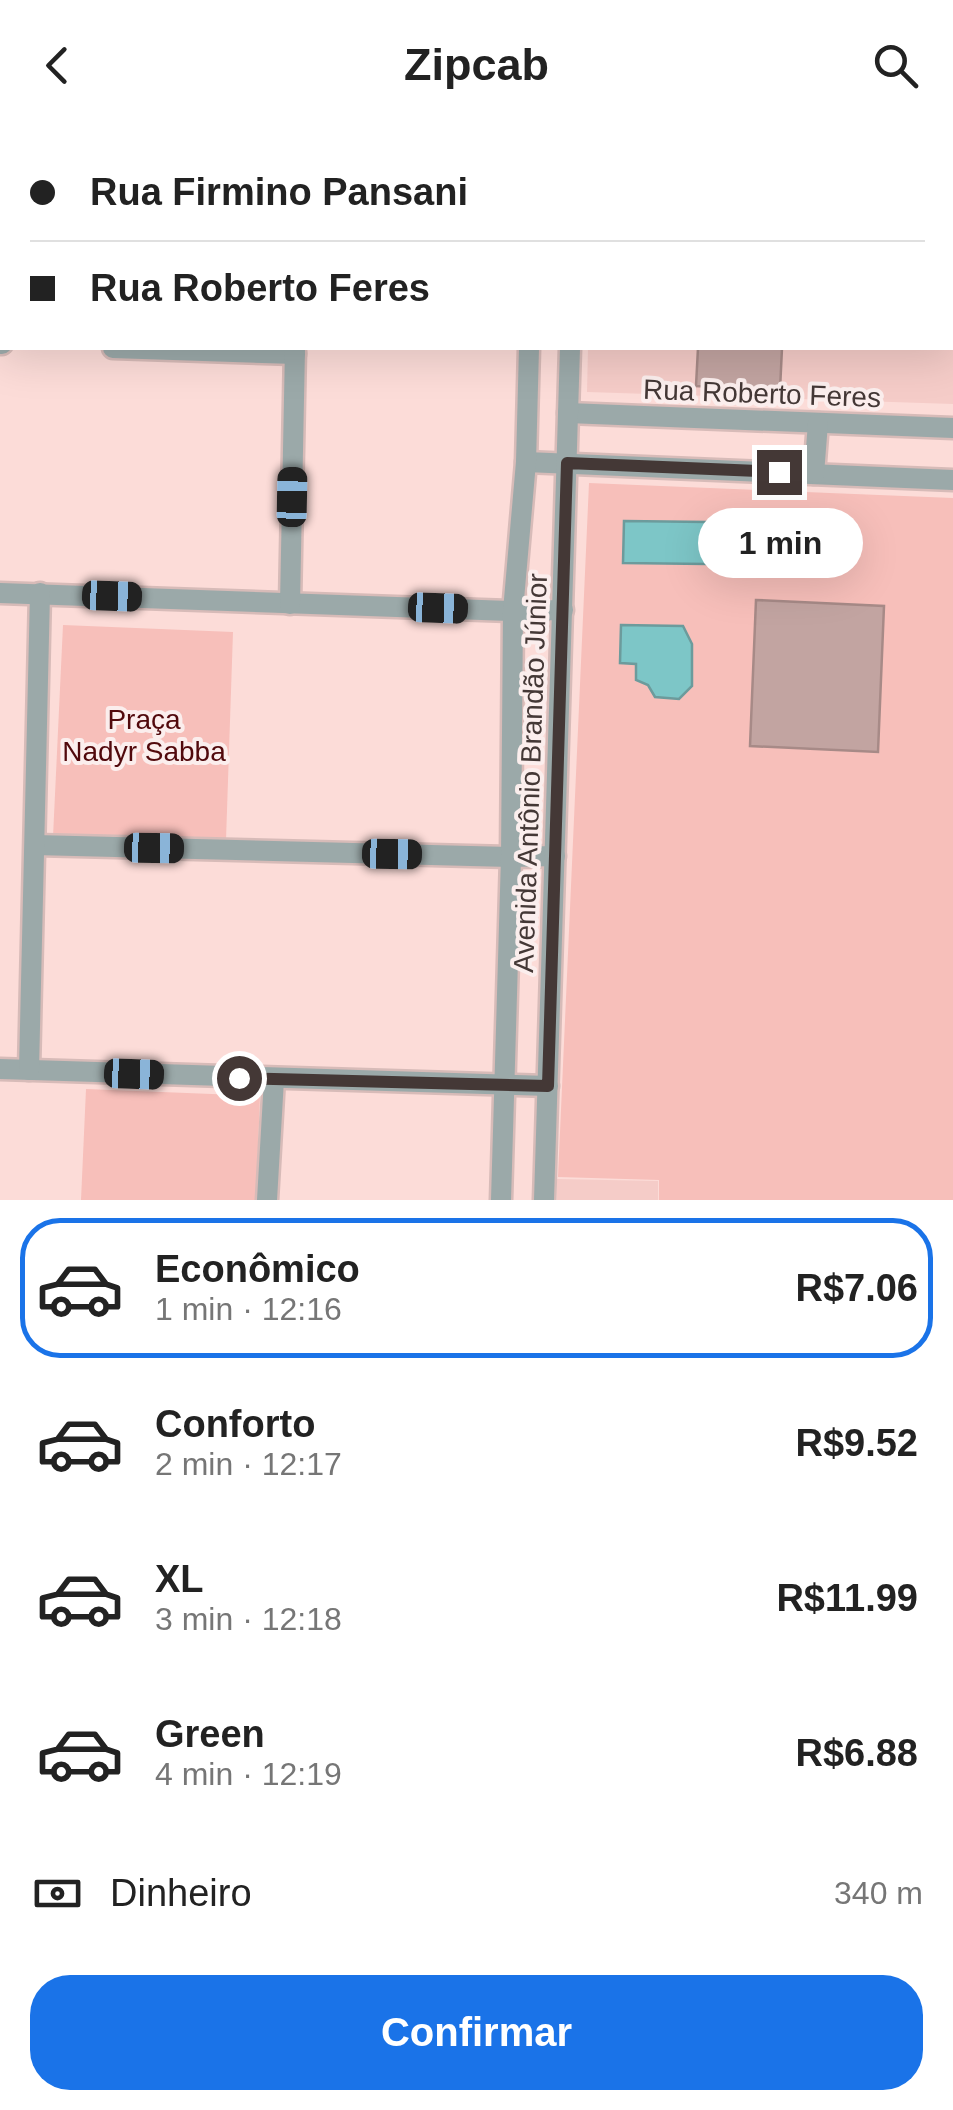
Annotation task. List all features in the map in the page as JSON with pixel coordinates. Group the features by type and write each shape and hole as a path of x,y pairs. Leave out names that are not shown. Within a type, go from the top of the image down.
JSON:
{"street":[{"path":"234,350 295,351 290,604"},
{"name":"Avenida Antônio Brandão Júnior","path":"500,1200 512,857 513,611 526,462 529,350"},
{"name":"Avenida Antônio Brandão Júnior","path":"544,1200 570,350"},
{"name":"Rua Roberto Feres","path":"568,413 953,428"},
{"path":"814,474 818,423"},
{"path":"526,462 953,480"},
{"path":"0,592 563,610"},
{"path":"29,1070 40,594"},
{"path":"35,845 555,856"},
{"path":"0,1070 548,1086"},
{"path":"267,1200 274,1079"}],"shaded area":[{"path":"588,350 953,350 953,404 587,392"},
{"path":"557,1179 658,1181 658,1200 557,1200"}],"green space":[{"path":"589,483 953,498 953,1200 659,1200 659,1180 558,1177"},
{"name":"Praça Nadyr Sabba","path":"63,625 233,632 226,840 53,837"},
{"path":"86,1089 260,1096 256,1200 81,1200"}],"water":[{"path":"624,521 707,522 706,564 623,563"},
{"path":"621,625 683,626 692,644 692,686 679,699 655,697 648,685 636,680 636,664 620,663"}],"building":[{"path":"698,350 782,350 780,390 696,386"},
{"path":"756,600 884,606 878,752 750,746"}],"route":[{"path":"239,1078 548,1086 567,463 779,472"}]}
